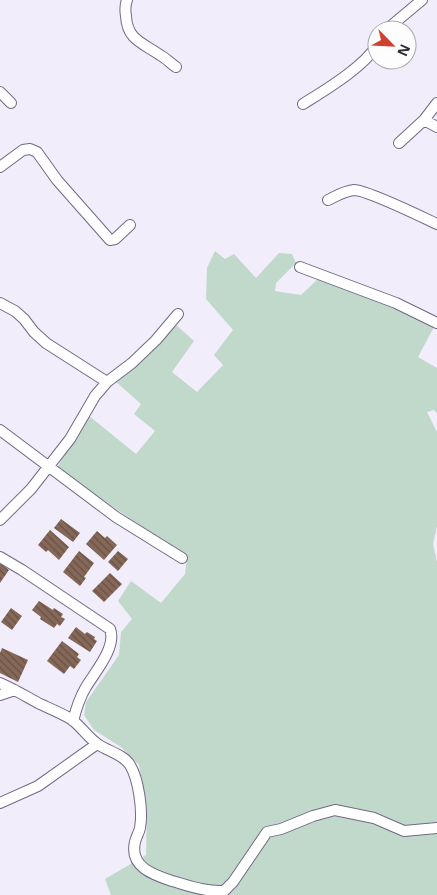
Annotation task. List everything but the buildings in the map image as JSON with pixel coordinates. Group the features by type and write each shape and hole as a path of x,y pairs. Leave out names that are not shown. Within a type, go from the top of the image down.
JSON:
{"street":[{"path":"127,0 125,5 126,21 130,34 139,43 161,55 176,67"},
{"path":"398,20 422,0"},
{"path":"304,104 342,79 367,57"},
{"path":"0,92 11,103"},
{"path":"399,143 424,120 437,104"},
{"path":"424,120 437,127"},
{"path":"0,167 23,150 30,149 37,152 56,180 110,240 115,239 130,225"},
{"path":"328,200 343,192 355,190 437,224"},
{"path":"300,267 396,303 437,323"},
{"path":"0,303 14,311 46,343 107,382"},
{"path":"0,520 31,488 70,439 95,396 107,382 156,340 178,314"},
{"path":"0,430 116,517 182,558"},
{"path":"0,557 110,629 112,642 86,688 73,721"},
{"path":"0,683 73,721 97,744 130,764 136,779 141,808 140,828 134,842 134,849 139,865 154,874 200,889 213,892 224,891 233,882 267,832 283,829 335,810 374,818 404,831 437,828"},
{"path":"0,695 15,690"},
{"path":"0,803 38,786 97,744"}],"green space":[{"path":"215,251 225,259 234,254 256,278 279,253 292,254 296,263 276,283 275,291 301,295 319,278 380,300 434,327 418,357 437,368 437,413 434,410 427,412 437,432 437,526 433,544 437,562 437,895 111,895 105,879 146,855 147,808 139,765 121,747 94,730 84,715 86,702 119,655 121,632 132,619 118,601 131,581 161,603 185,574 187,558 57,468 88,415 136,454 155,431 134,414 141,404 115,381 175,324 194,341 172,372 197,392 223,365 214,355 233,330 206,299 207,268"}]}
